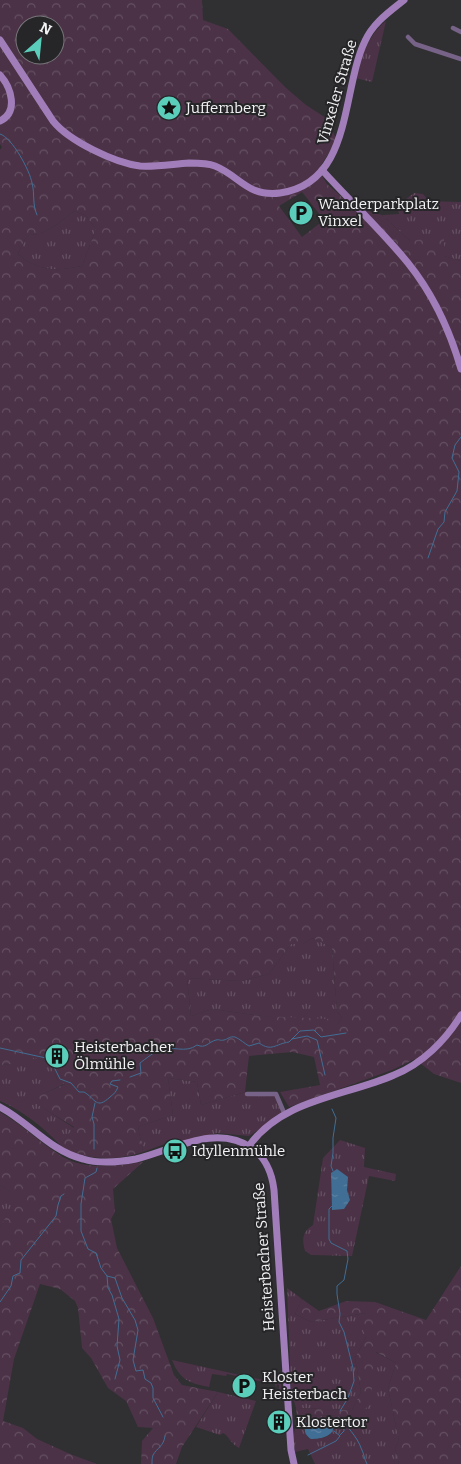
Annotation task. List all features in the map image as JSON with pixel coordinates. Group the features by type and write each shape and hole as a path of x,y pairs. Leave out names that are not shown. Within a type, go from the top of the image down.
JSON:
{"main road":[{"name":"Vinxeler Straße","path":"0,40 49,115 59,129 66,134 119,160 145,166 207,164 215,166 257,191 274,193 293,190 311,180 322,170 337,147 341,135 355,72 365,41 376,24 404,0"},
{"path":"0,75 8,85 12,102 8,116 0,121"},
{"path":"322,170 387,238 420,279 438,310 454,345 461,369"},
{"path":"0,1107 24,1122 56,1148 83,1159 102,1162 136,1158 217,1137 233,1139 250,1146 260,1134 285,1115 312,1102 395,1075 415,1063 433,1050 450,1032 461,1015"},
{"name":"Heisterbacher Straße","path":"250,1146 264,1160 273,1177 290,1411 291,1450 294,1464"}],"street":[{"path":"453,28 461,32"},
{"path":"408,37 414,44 461,59"},
{"path":"247,1094 276,1094 285,1115"}],"green space":[{"path":"0,0 202,0 203,20 228,29 286,88 306,105 326,118 337,140 318,170 327,184 343,198 359,208 382,215 410,241 444,236 444,256 461,261 461,1083 434,1074 415,1059 392,1070 289,1107 280,1092 320,1085 314,1057 292,1052 249,1056 245,1092 201,1105 197,1082 168,1078 173,1115 138,1127 143,1152 122,1157 100,1158 79,1154 60,1145 74,1127 30,1100 65,1084 58,1081 55,1073 47,1063 43,1060 18,1055 12,1064 0,1065 0,150 2,147 0,144","holes":["302,192 324,220 302,237 279,206","74,211 85,215 96,229 82,266 48,269 33,264 18,254 29,235 48,230","312,938 332,947 337,1012 342,1017 338,1024 330,1019 262,1016 212,1009 191,1016 187,978 242,981 269,974 291,944 303,944"]},
{"path":"386,21 372,82 355,78 370,40"},
{"path":"414,193 423,194 429,201 461,202 461,261 444,256 410,241 382,215 399,214 397,206"},
{"path":"74,211 85,215 96,229 82,266 48,269 25,260 18,254 29,235 48,230"},
{"path":"312,938 332,947 337,1012 342,1017 338,1024 212,1009 191,1016 187,978 242,981 269,974 291,944 303,944"},
{"path":"17,1054 43,1060 51,1067 58,1081 66,1083 31,1100 74,1128 60,1145 32,1120 0,1101 0,1065 11,1064"},
{"path":"168,1078 197,1082 201,1105 245,1092 246,1096 271,1094 276,1096 282,1114 249,1136 217,1133 188,1141 170,1142 143,1152 138,1127 173,1115"},
{"path":"0,1112 55,1152 72,1161 92,1166 143,1162 113,1189 115,1212 111,1219 117,1248 153,1318 174,1375 182,1385 218,1392 182,1447 176,1464 141,1464 142,1441 153,1428 138,1427 126,1401 108,1388 91,1358 82,1348 78,1308 75,1301 60,1289 40,1284 14,1359 3,1421 23,1428 37,1439 97,1464 0,1464 0,1227 18,1197 0,1185"},
{"path":"340,1140 365,1148 364,1167 396,1174 395,1181 369,1176 352,1256 311,1255 305,1251 304,1236 313,1225 323,1158","holes":["331,1180 347,1190 350,1200 332,1210"]},
{"path":"0,1185 19,1197 0,1227"},
{"path":"461,1266 461,1464 399,1464 395,1448 399,1441 388,1388 396,1363 376,1352 370,1405 354,1417 319,1415 297,1417 296,1408 352,1410 361,1392 355,1358 366,1337 362,1328 366,1313 311,1322 295,1314 302,1299 319,1311 346,1301 375,1302 426,1320"},
{"path":"287,1288 302,1299 295,1314 311,1322 366,1313 366,1337 355,1358 361,1392 352,1410 296,1408 291,1391"},
{"path":"375,1352 396,1363 388,1388 399,1441 395,1448 399,1464 315,1464 308,1449 295,1452 293,1439 297,1417 319,1415 354,1417","holes":["310,1421 333,1424 331,1433 321,1438 308,1438 304,1430 306,1423"]},
{"path":"172,1360 281,1384 281,1398 283,1400 278,1400 279,1385 277,1384 276,1388 275,1384 266,1382 264,1385 264,1382 251,1379 248,1382 249,1378 243,1377 241,1380 241,1377 227,1374 226,1376 212,1374 209,1387 196,1384 186,1380 178,1372"},
{"path":"218,1392 256,1401 239,1448 223,1433 220,1435 196,1427"}],"water":[{"path":"337,1169 348,1177 347,1190 350,1200 344,1209 332,1210 331,1173"},
{"path":"310,1421 333,1424 332,1431 327,1436 311,1439 307,1436 305,1430 306,1423"}],"waterway":[{"path":"0,134 10,141 28,171 33,187 37,215"},
{"path":"428,558 438,529 444,522 445,512 457,491 459,472 452,458 455,445 461,437"},
{"path":"130,1077 141,1073 140,1063 159,1050 169,1048 188,1049 197,1045 205,1046 213,1041 224,1040 230,1037 237,1038 249,1046 259,1043 263,1046 271,1047 289,1042 300,1031 314,1030 321,1037 346,1033"},
{"path":"292,1039 307,1036 317,1040 325,1075"},
{"path":"0,1048 46,1058 60,1079 71,1083 79,1092 84,1092 99,1103 102,1103 114,1094 118,1087 110,1084 112,1081 120,1080"},
{"path":"94,1149 94,1124 92,1117 95,1103"},
{"path":"332,1109 336,1118 331,1166 333,1171"},
{"path":"97,1168 96,1172 85,1178 81,1204 81,1231 88,1249 96,1253 101,1268 107,1276 115,1278 122,1298 135,1320 138,1330 133,1360 136,1371 143,1370 145,1379 151,1383 153,1398 163,1417"},
{"path":"0,1302 11,1286 13,1276 20,1273 21,1260 56,1216 61,1196 64,1194"},
{"path":"332,1206 329,1209 329,1239 331,1243 347,1251 348,1259 344,1280 337,1286 337,1294 340,1314 339,1322 344,1332 353,1368 354,1381 348,1398 340,1411"},
{"path":"107,1276 108,1288 119,1319 117,1346 120,1360 115,1379"},
{"path":"339,1417 357,1440 367,1464"},
{"path":"340,1435 344,1431 344,1423"},
{"path":"308,1455 336,1441 340,1436 334,1431"},
{"path":"152,1464 153,1455 162,1445 165,1436"}],"place":[{"name":"Juffernberg","path":"169,108"},
{"name":"Wanderparkplatz Vinxel","path":"301,213"},
{"name":"Heisterbacher Ölmühle","path":"57,1056"},
{"name":"Idyllenmühle","path":"175,1151"},
{"name":"Kloster Heisterbach","path":"244,1386"},
{"name":"Klostertor","path":"279,1422"}]}
